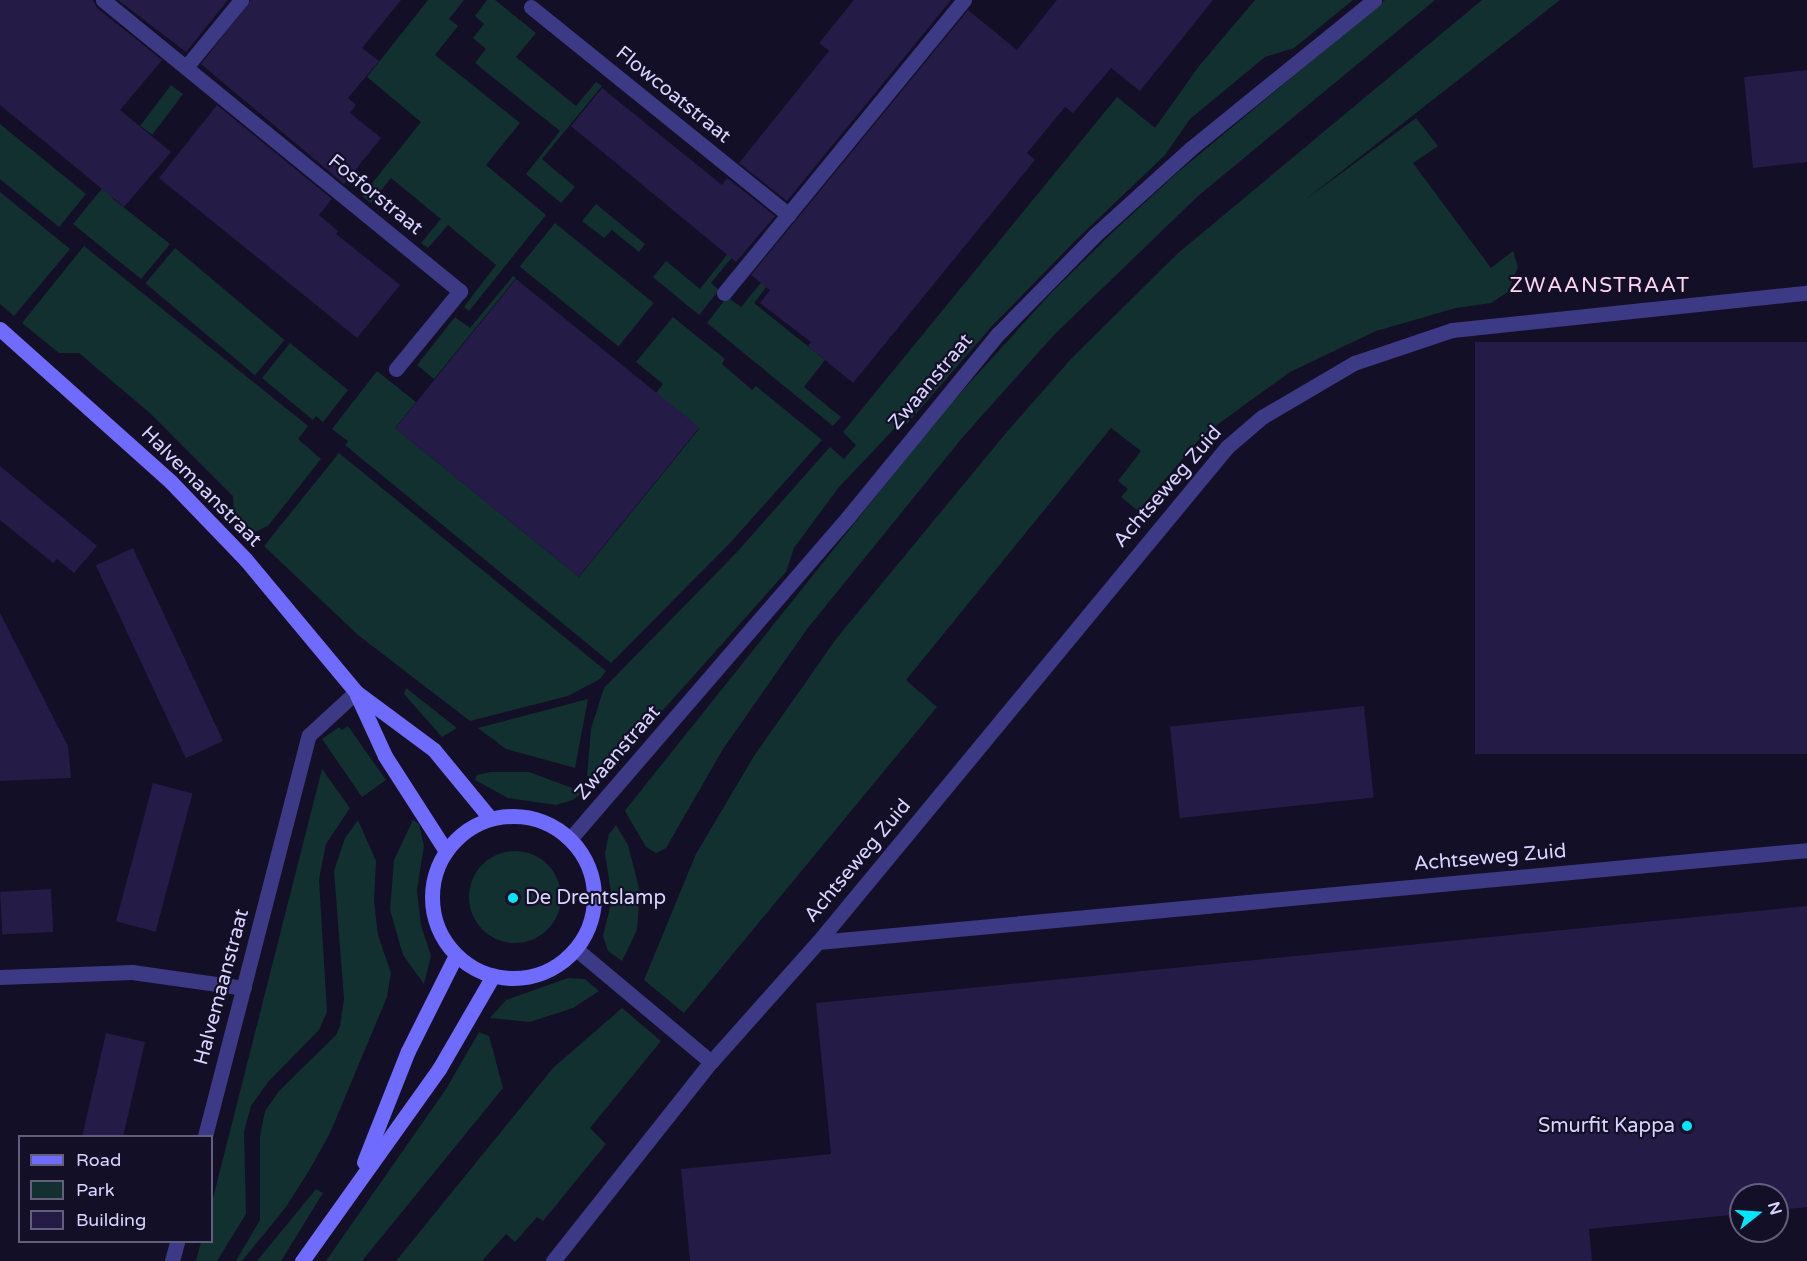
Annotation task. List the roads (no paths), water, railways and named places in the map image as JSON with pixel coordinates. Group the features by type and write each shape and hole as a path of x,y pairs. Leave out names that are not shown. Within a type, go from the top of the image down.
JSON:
{"street":[{"name":"Fosforstraat","path":"103,0 460,291 396,369"},
{"path":"186,67 241,0"},
{"path":"724,293 964,0"},
{"name":"Zwaanstraat","path":"570,839 848,517 998,334 1096,234 1190,149 1374,0"},
{"name":"Flowcoatstraat","path":"531,7 789,215"},
{"name":"Achtseweg Zuid","path":"553,1261 711,1062 818,942 1227,447 1262,417 1354,363 1452,330 1807,293"},
{"name":"Halvemaanstraat","path":"0,329 178,490 246,560 356,692 434,750 490,818"},
{"name":"Halvemaanstraat","path":"356,692 385,756 446,850"},
{"name":"Halvemaanstraat","path":"206,1135 309,735 356,692"},
{"path":"511,815 533,818 570,839 585,858 594,893 588,928 576,949 560,964 539,974 516,978 493,976 456,955 434,916 432,893 435,871 446,850 464,831 490,818 511,815"},
{"name":"Achtseweg Zuid","path":"818,942 1807,850"},
{"path":"576,949 711,1062"},
{"path":"357,1182 408,1051 456,955"},
{"path":"0,977 132,972 244,988"},
{"path":"302,1261 439,1069 493,976"},
{"path":"172,1261 177,1243"}],"place":[{"name":"De Drentslamp","path":"513,898"},
{"name":"Smurfit Kappa","path":"1687,1126"}],"district":[{"name":"ZWAANSTRAAT","path":"1600,286"}]}
